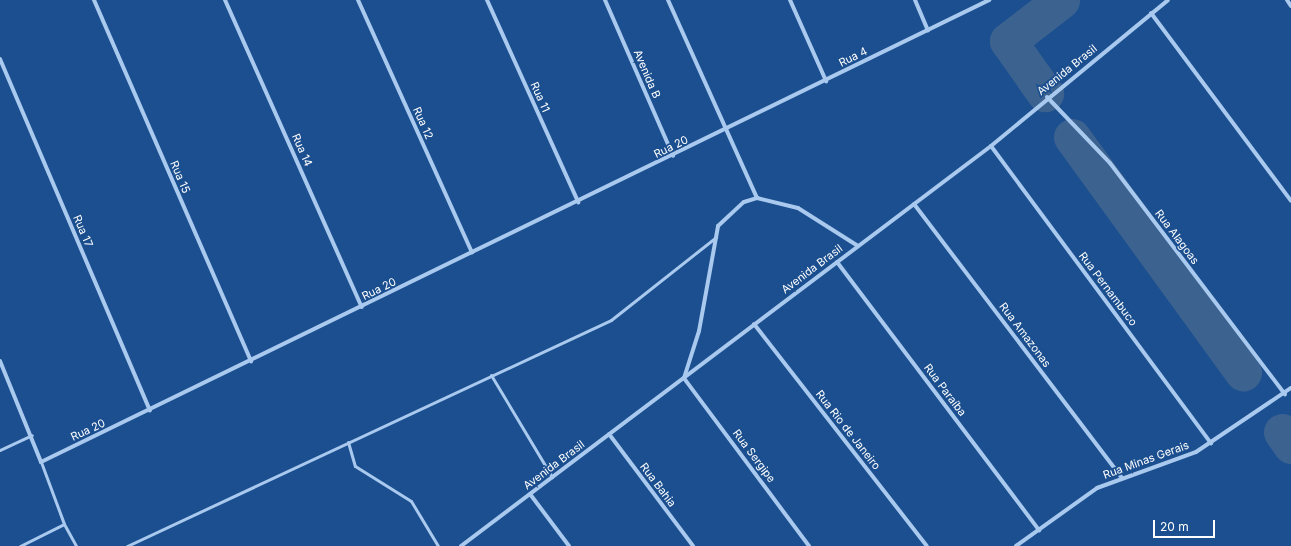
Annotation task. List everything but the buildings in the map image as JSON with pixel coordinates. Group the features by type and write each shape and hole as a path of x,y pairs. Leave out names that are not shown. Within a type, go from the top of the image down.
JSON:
{"street":[{"name":"Rua 15","path":"94,0 251,361"},
{"name":"Rua 14","path":"225,0 362,307"},
{"name":"Rua 12","path":"358,0 472,253"},
{"name":"Rua 11","path":"487,0 578,202"},
{"name":"Avenida B","path":"605,0 673,156"},
{"path":"668,0 725,130 757,198"},
{"path":"790,0 826,81"},
{"path":"915,0 928,30"},
{"name":"Rua 4","path":"725,130 989,0"},
{"name":"Avenida Brasil","path":"461,546 991,146 1047,97 1168,0"},
{"path":"1287,0 1291,6"},
{"path":"1151,13 1291,201"},
{"name":"Rua 17","path":"0,59 150,410"},
{"name":"Rua Alagoas","path":"1047,97 1110,163 1285,394"},
{"name":"Rua 20","path":"41,462 725,130"},
{"name":"Rua Pernambuco","path":"991,146 1211,443"},
{"path":"684,378 699,331 718,226 744,202 757,198 798,208 858,246"},
{"name":"Rua Amazonas","path":"914,204 1121,477"},
{"name":"Rua Paraíba","path":"837,262 1039,530"},
{"name":"Rua Rio de Janeiro","path":"754,324 927,546"},
{"path":"0,361 2,370 32,435 41,462"},
{"name":"Rua Sergipe","path":"684,378 810,546"},
{"name":"Rua Minas Gerais","path":"1016,546 1097,488 1121,477 1196,452 1285,394 1291,388"},
{"name":"Rua Bahia","path":"609,434 693,546"},
{"path":"530,494 569,546"}],"lane":[{"path":"127,546 611,320 716,237"},
{"path":"491,375 552,477"},
{"path":"0,450 32,435"},
{"path":"348,442 356,466 411,500 438,546"},
{"path":"41,462 64,524 76,546"},
{"path":"20,546 64,524"}],"waterway":[{"path":"1034,78 1045,93 1008,41 1061,0"},
{"path":"1072,137 1243,372"},
{"path":"1282,432 1291,445"}]}
